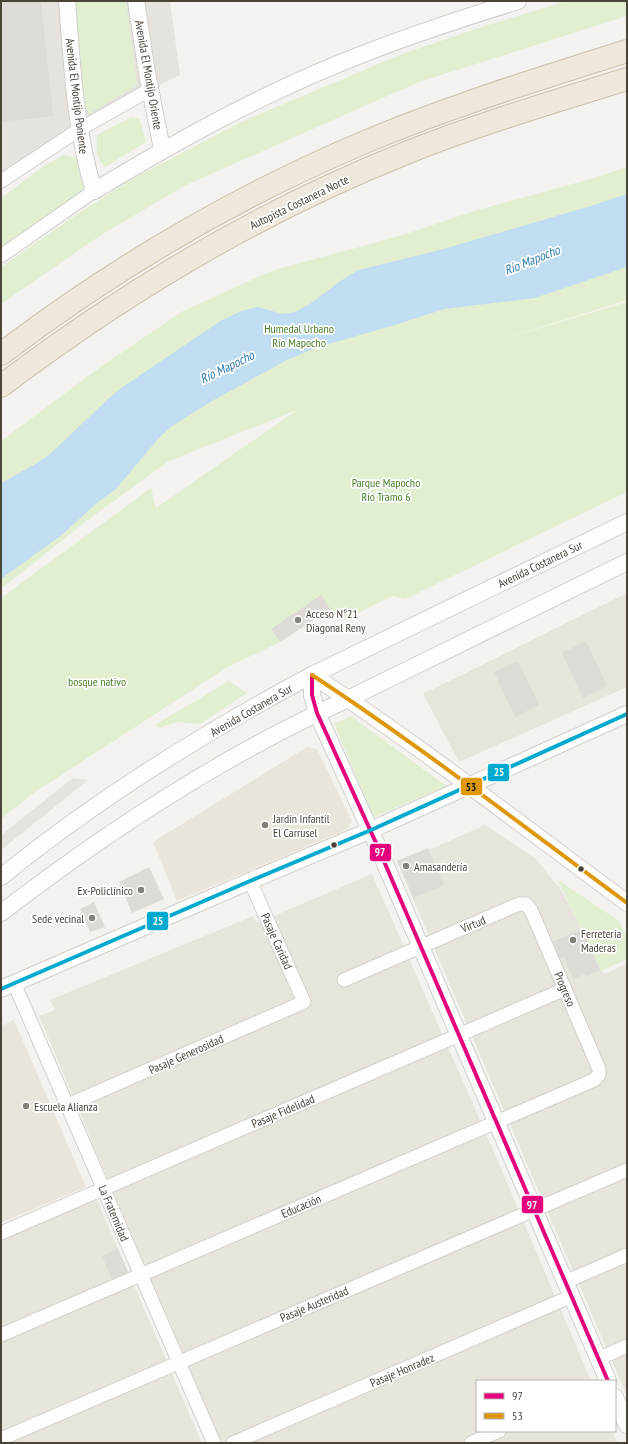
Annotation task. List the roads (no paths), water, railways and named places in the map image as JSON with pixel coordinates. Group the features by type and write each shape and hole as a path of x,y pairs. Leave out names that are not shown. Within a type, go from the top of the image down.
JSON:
{"highway":[{"path":"1,354 58,312 157,248 208,219 312,166 371,140 471,101 627,51"},
{"name":"Autopista Costanera Norte","path":"1,386 108,311 150,284 227,238 284,209 407,153 530,109 627,79"}],"street":[{"name":"Avenida El Montijo Poniente","path":"67,1 80,129 86,164 94,191"},
{"name":"Avenida El Montijo Oriente","path":"136,1 162,150"},
{"path":"1,256 94,191 162,150 289,86 350,59 440,26 518,1"},
{"path":"1,181 80,129 151,89"},
{"name":"Avenida Costanera Sur","path":"1,877 24,858 147,772 233,719 312,675 627,522"},
{"path":"1,913 79,855 124,824 203,775 317,713 627,562"},
{"path":"312,675 469,786 627,903"},
{"path":"312,675 312,695 317,713 371,830 608,1380"},
{"path":"8,986 371,830 627,714"},
{"name":"Pasaje Caridad","path":"250,881 304,1002"},
{"name":"Virtud","path":"421,947 519,904 526,904"},
{"name":"Progreso","path":"526,904 531,910 565,989 599,1069 599,1075"},
{"path":"344,980 421,947"},
{"name":"La Fraternidad","path":"8,986 68,1105 214,1443"},
{"name":"Pasaje Fidelidad","path":"1,1233 565,989"},
{"name":"Pasaje Generosidad","path":"68,1105 304,1002"},
{"name":"Educación","path":"1,1335 594,1080 599,1075"},
{"name":"Pasaje Austeridad","path":"1,1439 627,1170"},
{"path":"565,1282 627,1255"},
{"name":"Pasaje Honradez","path":"233,1443 572,1296"},
{"path":"598,1359 627,1346"},
{"path":"616,1399 627,1425"},
{"path":"471,1443 497,1432"}],"water":[{"name":"Río Mapocho","path":"627,194 627,267 535,298 444,309 318,347 287,360 212,401 172,426 158,439 115,490 98,502 63,534 1,579 1,483 49,455 109,398 124,386 222,320 244,310 258,307 282,314 295,312 310,304 358,270 440,250"}],"place":[{"name":"Acceso N°21 Diagonal Reny","path":"298,620"},
{"name":"Jardín Infantil El Carrusel","path":"265,825"},
{"name":"Amasandería","path":"406,866"},
{"name":"Ex-Policlínico","path":"141,890"},
{"name":"Sede vecinal","path":"92,918"},
{"name":"Ferretería Maderas","path":"573,940"},
{"name":"Escuela Alianza","path":"26,1106"}],"park label":[{"name":"Humedal Urbano Río Mapocho","path":"299,335"},
{"name":"Parque Mapocho Río Tramo 6","path":"386,489"},
{"name":"bosque nativo","path":"97,681"}]}
